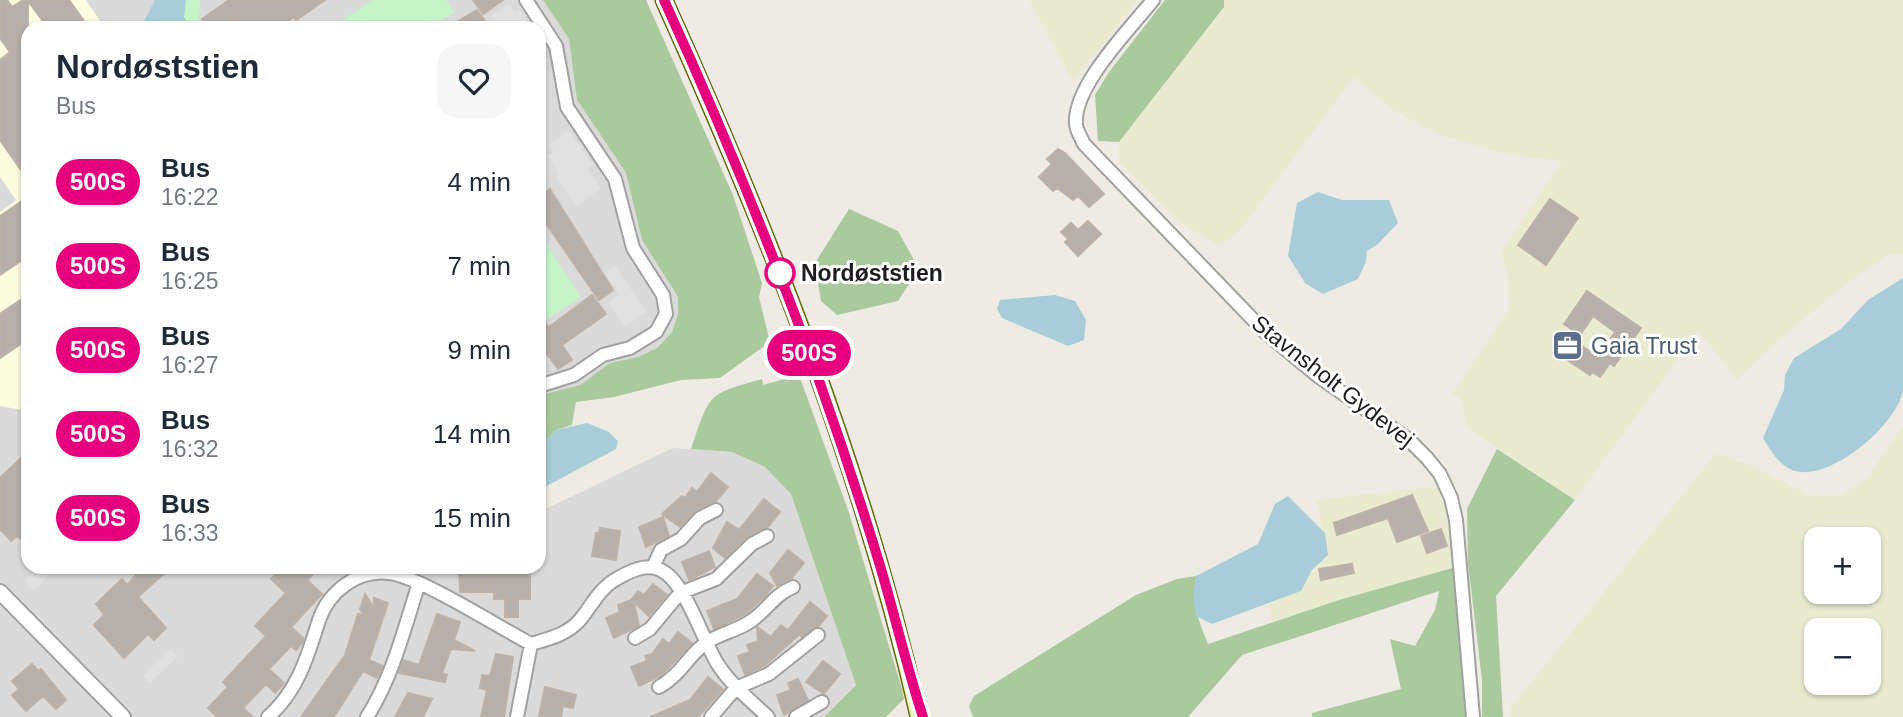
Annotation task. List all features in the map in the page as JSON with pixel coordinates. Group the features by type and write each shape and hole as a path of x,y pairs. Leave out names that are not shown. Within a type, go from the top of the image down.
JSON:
{"main road":[{"path":"664,0 750,193 790,299 879,559 921,717"}],"street":[{"path":"526,0 540,21"},
{"name":"Stavnsholt Gydevej","path":"1153,0 1084,89 1077,109 1076,127 1084,144 1265,332 1318,376 1409,440 1440,474 1451,498 1456,520 1473,717"},
{"path":"546,31 556,46 567,107 615,178 633,248 663,295 666,314 656,332 631,348 603,355 574,375 546,384"},
{"path":"653,567 662,550 681,539 700,518 716,510"},
{"path":"635,638 650,629 680,593 716,579 752,544 767,536"},
{"path":"395,574 419,583 531,644 557,636 578,622 596,596 614,580 635,568 653,567 668,575 705,643 736,688 768,717"},
{"path":"268,717 294,686 310,653 320,617 330,598 346,583 367,574"},
{"path":"368,717 381,695 393,665 419,583"},
{"path":"659,687 676,677 705,643 747,624 776,594 793,587"},
{"path":"0,592 123,717"},
{"path":"711,717 736,688 769,674 818,635"},
{"path":"517,717 531,644"},
{"path":"796,717 822,702"}],"shaded area":[{"path":"0,0 543,0 569,39 577,100 626,173 642,240 678,297 678,313 672,332 657,348 638,357 610,363 580,385 546,394 546,21 21,21 21,574 546,574 546,509 673,448 732,452 765,467 791,494 856,685 824,717 0,717"},
{"path":"0,0 86,0 100,21 21,21 21,410 0,406 0,212 16,200 0,177"},
{"path":"1029,0 1138,0 1073,82"},
{"path":"1224,0 1903,0 1903,255 1890,254 1853,279 1794,327 1737,380 1699,331 1575,500 1467,428 1460,397 1450,397 1507,312 1507,272 1501,252 1562,161 1508,155 1440,135 1391,109 1354,77 1239,232 1219,246 1185,226 1119,162 1119,142 1224,8"},
{"path":"509,4 515,12 520,10 527,21 493,21 490,17"},
{"path":"569,130 593,164 587,169 601,188 576,206 556,177 559,174 547,156 554,152 549,144"},
{"path":"615,266 646,312 625,327 608,302 619,294 605,273"},
{"path":"1903,426 1903,717 1510,717 1511,707 1716,453 1755,467 1811,496 1842,495 1865,480"},
{"path":"1438,486 1449,521 1456,567 1273,622 1268,604 1301,591 1312,570 1328,555 1316,500"},
{"path":"32,574 51,574 34,590 25,581"},
{"path":"171,649 178,656 150,683 143,675"}],"green space":[{"path":"186,0 200,0 200,21 186,21"},
{"path":"373,0 446,0 454,12 441,21 342,21"},
{"path":"543,0 646,0 733,195 762,283 759,297 770,342 720,378 681,380 614,397 576,402 572,425 557,430 546,440 546,394 580,385 610,363 638,357 657,348 672,332 678,313 678,297 642,240 626,173 577,100 569,39"},
{"path":"1165,0 1224,0 1224,7 1119,142 1098,141 1095,95 1109,72"},
{"path":"849,209 898,231 919,269 898,301 837,315 821,301 815,263"},
{"path":"546,244 581,297 546,320"},
{"path":"799,375 848,510 902,689 904,699 886,717 824,717 856,685 791,494 765,467 732,452 691,449 707,406 720,393 762,379 763,385"},
{"path":"1497,449 1575,500 1496,596 1503,717 1482,717 1482,680 1468,563 1467,509"},
{"path":"1456,567 1466,717 1312,717 1312,713 1401,689 1390,639 1415,646 1435,610 1439,591 1242,655 1188,717 973,717 969,706 974,696 1136,595 1177,579 1196,576 1197,611 1208,644 1339,600"}],"water":[{"path":"155,0 186,0 186,21 144,21"},
{"path":"1318,192 1342,200 1389,200 1398,223 1378,244 1367,251 1366,262 1358,279 1323,294 1305,283 1288,256 1297,203"},
{"path":"1903,278 1903,391 1898,405 1874,435 1841,460 1807,472 1787,468 1775,457 1763,438 1784,390 1785,375 1794,358 1841,329 1868,300"},
{"path":"1055,295 1075,301 1086,320 1084,340 1068,346 1002,318 997,309 1000,300"},
{"path":"587,423 609,432 618,441 616,449 546,486 546,440 557,430"},
{"path":"1288,496 1325,533 1328,555 1312,570 1301,591 1212,624 1196,616 1193,596 1196,576 1258,544 1275,504"}],"building":[{"path":"0,0 7,0 12,7 23,0 69,0 84,21 43,21 28,1 28,21 21,21 21,170 0,140 0,60 10,52 0,38"},
{"path":"229,0 325,0 296,20 294,17 288,21 202,19"},
{"path":"473,0 503,0 483,14"},
{"path":"477,10 485,21 458,21"},
{"path":"1058,149 1104,194 1089,207 1078,196 1073,200 1057,188 1053,191 1039,177 1052,164 1047,159"},
{"path":"550,189 613,290 599,300 546,223 546,192"},
{"path":"1550,199 1578,218 1546,265 1518,245"},
{"path":"21,202 21,261 0,275 0,216"},
{"path":"1088,221 1101,234 1078,256 1065,242 1068,239 1061,232 1071,223 1078,230"},
{"path":"1587,291 1641,328 1614,366 1610,363 1600,377 1592,372 1590,375 1560,355 1572,339 1598,357 1615,332 1593,316 1580,335 1564,324"},
{"path":"592,295 606,314 562,345 572,360 558,369 546,355 546,324 549,327"},
{"path":"21,300 21,344 0,358 0,314"},
{"path":"21,458 21,539 18,536 11,541 0,529 0,478"},
{"path":"711,473 728,487 716,501 696,510 680,527 662,514 682,496 685,498 692,488 697,492"},
{"path":"1412,495 1428,531 1397,542 1388,518 1337,535 1334,523"},
{"path":"764,499 780,512 768,527 748,536 725,558 713,548 727,522 739,530"},
{"path":"663,517 669,536 646,547 639,527"},
{"path":"600,528 620,531 616,560 592,556 596,533 599,533"},
{"path":"1441,529 1447,546 1427,553 1421,536"},
{"path":"788,550 804,563 791,579 777,586 770,573"},
{"path":"709,551 715,567 689,580 682,562"},
{"path":"1352,564 1354,573 1321,580 1319,569"},
{"path":"137,574 163,574 138,597 166,628 154,640 148,634 124,658 94,625 104,615 96,604 122,579 127,585"},
{"path":"276,574 313,574 307,580 322,594 291,627 304,639 302,643 296,650 291,646 269,669 284,683 275,693 266,684 243,708 253,717 217,717 208,708 228,687 223,682 266,636 255,626 286,593 271,579"},
{"path":"459,574 530,574 530,599 518,599 518,617 505,617 505,599 494,599 494,592 460,592"},
{"path":"757,574 773,586 767,594 746,614 714,629 707,611 737,599"},
{"path":"653,584 667,595 649,616 634,602 639,626 614,638 606,618 620,612 618,605 631,600 638,591 644,595"},
{"path":"365,594 374,608 374,598 388,603 369,660 383,666 377,678 363,671 334,717 301,717 345,655 358,614 364,615 360,609"},
{"path":"810,602 827,616 819,626 802,637 800,634 764,666 745,675 738,656 750,652 747,645 758,641 757,627 771,637 781,625 788,630"},
{"path":"437,614 460,622 454,640 475,651 451,649 442,673 447,675 445,682 399,673 403,660 419,665"},
{"path":"678,632 692,643 662,675 639,686 631,667 647,661 645,656 652,654 663,639 669,644"},
{"path":"496,654 513,657 504,717 481,717 487,690 480,688 482,675 490,676"},
{"path":"823,661 840,674 824,694 806,682"},
{"path":"32,664 38,671 41,669 66,700 56,709 43,696 26,711 12,695 19,689 12,681"},
{"path":"708,677 723,689 698,717 650,717 690,700"},
{"path":"798,679 808,700 784,715 777,695 791,690 788,683"},
{"path":"545,687 576,695 573,708 563,706 561,717 539,716"},
{"path":"408,693 432,699 423,717 395,717"}],"bus line":[{"name":"500S","path":"664,0 750,193 798,322 879,559 909,675 923,717"}],"place":[{"name":"Nordøststien","path":"780,273"},
{"name":"Gaia Trust","path":"1568,346"}]}
